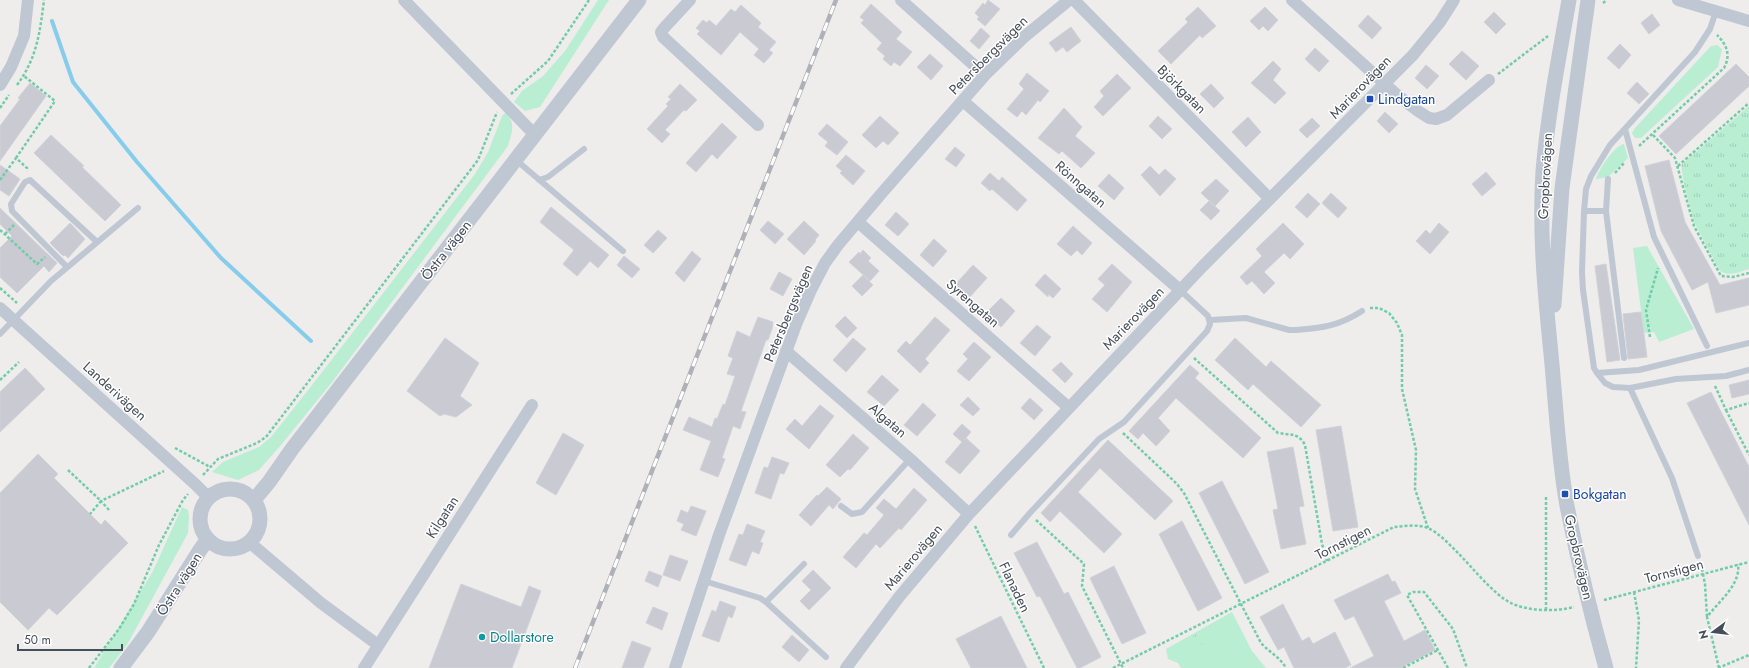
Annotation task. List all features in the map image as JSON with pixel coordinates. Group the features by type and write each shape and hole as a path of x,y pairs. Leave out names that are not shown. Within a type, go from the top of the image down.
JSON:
{"street":[{"path":"0,84 11,67 24,36 28,0"},
{"path":"404,0 502,103 535,135"},
{"name":"Östra vägen","path":"254,500 269,482 292,448 639,0"},
{"path":"690,0 664,28 662,37 758,125"},
{"path":"902,0 985,75"},
{"name":"Petersbergsvägen","path":"675,668 704,581 786,351 811,290 825,263 838,245 985,75 1024,37 1069,0"},
{"name":"Björkgatan","path":"1074,0 1270,199"},
{"path":"1292,0 1385,83 1418,111 1429,118 1436,119 1447,116 1489,80"},
{"name":"Marierovägen","path":"846,668 895,602 969,514 1068,407 1180,290 1413,55 1440,22 1454,0"},
{"name":"Gropbrovägen","path":"1569,0 1550,106 1543,173 1542,227 1546,307 1560,460 1567,505 1592,617 1606,668"},
{"name":"Gropbrovägen","path":"1551,354 1562,188 1588,0"},
{"path":"1678,0 1749,21"},
{"name":"Rönngatan","path":"963,101 1180,290"},
{"name":"Syrengatan","path":"858,222 1068,407"},
{"name":"Landerivägen","path":"0,308 209,498"},
{"name":"Algatan","path":"786,351 910,459 969,514"},
{"name":"Kilgatan","path":"364,668 532,405"},
{"path":"234,489 243,492 254,500 259,511 260,522 256,534 249,542 239,548 228,548 217,546 208,539 203,531 200,521 203,507 209,498 220,491 234,489"},
{"name":"Östra vägen","path":"121,668 148,632 208,539"},
{"path":"249,542 321,603 378,645"},
{"name":"Gropbrovägen","path":"1592,617 1612,668"}],"lane":[{"path":"1716,11 1710,29 1695,52 1610,145 1590,176 1586,189 1582,237 1583,290 1594,368 1605,383 1613,387 1630,388 1676,379 1726,376 1749,370"},
{"path":"1625,129 1648,218 1663,258 1707,346"},
{"path":"539,180 548,177 584,149"},
{"path":"515,159 623,251"},
{"path":"1608,179 1606,211 1624,358"},
{"path":"68,267 12,211 11,204 25,182 30,180 97,242"},
{"path":"0,334 51,281 138,208"},
{"path":"1584,211 1606,211"},
{"path":"1180,290 1210,320 1246,318 1289,330 1337,325 1347,321 1362,311"},
{"path":"1012,535 1028,514 1099,439 1124,422 1207,331 1210,320"},
{"path":"1597,374 1639,370 1749,343"},
{"path":"1630,388 1672,478 1698,556"},
{"path":"841,506 852,514 862,512 910,459"},
{"path":"766,602 804,564"},
{"path":"704,581 760,598 826,657"}],"path":[{"path":"89,668 119,629 134,604 159,545 183,500 195,484 218,459 257,443 266,437 478,160 494,118 502,103 548,61 589,0"},
{"path":"1608,179 1724,68 1728,61 1725,43 1710,29"},
{"path":"1489,80 1549,35"},
{"path":"0,180 55,101 24,76"},
{"path":"1678,166 1749,103"},
{"path":"1653,135 1675,158 1694,226 1721,276 1733,278 1749,273"},
{"path":"16,158 27,168 30,180"},
{"path":"0,230 37,264 52,251"},
{"path":"1650,337 1646,310 1655,275 1663,258"},
{"path":"0,288 24,310"},
{"path":"1362,311 1371,308 1384,310 1394,318 1401,330 1403,343 1401,375 1402,389 1415,441 1415,489 1428,528 1450,545 1500,596 1511,604 1546,610 1564,610 1574,608"},
{"path":"1188,352 1278,433 1297,435 1302,438 1305,445 1322,544 1327,561"},
{"path":"0,380 18,362"},
{"path":"1710,378 1749,455"},
{"path":"1726,410 1749,404"},
{"path":"1116,427 1177,484 1184,493 1261,642 1266,649 1278,657 1286,668"},
{"path":"90,514 101,501 175,466"},
{"path":"68,470 109,510"},
{"path":"1546,497 1546,610"},
{"name":"Flanaden","path":"969,514 1044,668"},
{"path":"1028,514 1084,564 1082,586 1123,668"},
{"name":"Tornstigen","path":"1113,668 1394,527 1410,526 1428,528"},
{"path":"1698,556 1703,574 1707,617 1718,668 1749,655"},
{"name":"Tornstigen","path":"1604,600 1749,562"},
{"path":"1707,617 1735,581 1739,571 1738,564"},
{"path":"1448,668 1407,595 1413,592 1424,592 1453,629 1467,668"},
{"path":"1634,592 1639,620 1636,668"},
{"path":"1403,668 1438,650"}],"green space":[{"path":"598,0 609,0 540,107 525,111 514,102 522,91 543,76 565,51"},
{"path":"1717,45 1722,49 1718,67 1641,138 1635,138 1632,133 1635,128 1711,46"},
{"path":"1749,106 1749,269 1727,274 1720,271 1694,222 1684,184 1681,165"},
{"path":"506,112 512,124 512,132 508,146 333,381 281,445 259,470 238,480 212,472 223,462 259,447 271,437 475,174 488,152 502,116"},
{"path":"1624,144 1628,158 1608,177 1596,179 1607,158 1616,149"},
{"path":"1647,246 1694,329 1659,342 1654,332 1644,333 1633,248"},
{"path":"182,507 188,510 188,533 127,645 109,668 94,668 153,571"},
{"path":"1232,612 1252,651 1266,668 1181,668 1178,663 1168,659 1166,649"},
{"path":"1200,632 1207,642 1190,652 1184,642"}],"building":[{"path":"988,0 1000,9 985,26 977,19 979,17 975,13 983,3 985,5"},
{"path":"871,4 902,32 896,39 912,52 900,66 894,62 891,66 883,59 885,56 877,49 882,43 861,23 864,20 860,17"},
{"path":"741,5 761,23 758,27 776,42 769,50 773,53 764,63 754,55 759,49 740,32 721,55 697,34 700,31 696,28 703,20 707,23 709,20 716,26 731,9 735,12"},
{"path":"1198,7 1216,26 1202,38 1200,35 1171,64 1158,51 1188,22 1185,19"},
{"path":"1265,7 1278,20 1268,31 1263,26 1259,30 1250,21"},
{"path":"1494,12 1506,24 1496,34 1484,22"},
{"path":"1652,14 1660,25 1649,34 1641,23"},
{"path":"1368,15 1382,28 1372,39 1358,26"},
{"path":"1071,27 1081,41 1067,52 1063,47 1056,52 1049,43"},
{"path":"981,28 990,36 979,49 970,41"},
{"path":"1620,44 1631,55 1619,69 1607,58"},
{"path":"1315,48 1329,61 1319,72 1305,59"},
{"path":"1462,51 1479,66 1466,80 1449,64"},
{"path":"930,54 943,66 931,80 917,67"},
{"path":"1273,61 1281,69 1273,80 1286,93 1275,104 1251,83"},
{"path":"1736,64 1749,77 1749,86 1676,154 1659,136"},
{"path":"1426,65 1439,76 1427,89 1415,78"},
{"path":"1027,73 1049,91 1040,102 1038,100 1026,115 1022,111 1017,117 1007,109 1024,89 1019,84"},
{"path":"1117,74 1131,88 1103,116 1094,107 1104,96 1100,91"},
{"path":"1637,82 1649,94 1639,104 1627,93"},
{"path":"30,83 46,96 0,161 0,126 20,99 18,98"},
{"path":"680,84 697,100 686,111 684,110 665,130 670,134 662,143 647,129 668,106 666,104 671,99 668,97"},
{"path":"1211,84 1224,98 1214,108 1200,94"},
{"path":"1064,108 1082,127 1075,136 1095,153 1081,168 1062,151 1059,154 1038,138"},
{"path":"1385,112 1398,124 1389,133 1377,121"},
{"path":"880,116 899,133 888,145 883,141 876,148 862,135"},
{"path":"1158,116 1172,129 1162,139 1149,126"},
{"path":"1248,117 1261,132 1246,147 1232,132"},
{"path":"1312,118 1320,126 1307,138 1299,130"},
{"path":"722,123 737,137 717,159 712,154 696,172 686,163"},
{"path":"827,124 848,142 837,155 825,146 828,142 818,134"},
{"path":"51,135 84,166 82,167 121,205 105,221 34,153"},
{"path":"955,147 965,155 956,167 945,159"},
{"path":"846,155 865,171 853,185 840,173 842,171 836,166"},
{"path":"1669,160 1685,222 1720,285 1749,278 1749,305 1716,313 1708,282 1692,290 1661,231 1645,166"},
{"path":"0,165 20,179 9,196 0,190"},
{"path":"1150,166 1159,175 1165,169 1176,179 1160,196 1141,175"},
{"path":"1486,172 1496,184 1482,196 1472,184"},
{"path":"990,173 999,181 1002,177 1027,200 1017,211 992,189 990,191 981,183"},
{"path":"1109,174 1124,188 1114,200 1098,186"},
{"path":"1216,179 1229,191 1215,206 1201,193"},
{"path":"1308,193 1320,204 1307,218 1295,207"},
{"path":"1331,193 1347,208 1338,218 1322,203"},
{"path":"1209,201 1220,211 1211,220 1200,210"},
{"path":"551,207 609,255 598,268 590,261 577,276 563,264 574,250 540,222"},
{"path":"0,208 57,263 49,272 44,266 17,293 0,277 0,248 12,236 0,224"},
{"path":"896,212 909,224 898,236 885,225"},
{"path":"768,221 784,234 775,244 760,230"},
{"path":"804,221 819,235 804,255 787,239"},
{"path":"70,223 85,239 68,258 65,255 63,256 50,243"},
{"path":"1283,223 1304,244 1290,259 1284,253 1264,272 1275,283 1264,294 1252,281 1247,285 1240,277 1262,256 1256,249"},
{"path":"1439,223 1449,232 1430,254 1416,241 1426,230 1430,234"},
{"path":"1073,226 1092,243 1082,255 1077,250 1071,256 1057,244"},
{"path":"658,230 667,238 653,253 644,245"},
{"path":"934,239 947,251 933,267 920,255"},
{"path":"863,250 871,258 868,261 879,271 870,281 849,262"},
{"path":"692,251 701,259 684,282 675,273"},
{"path":"624,256 640,269 632,278 617,265"},
{"path":"1112,264 1132,282 1107,312 1092,299 1105,285 1098,279"},
{"path":"1606,264 1620,360 1607,362 1595,266"},
{"path":"973,265 987,278 968,299 954,286"},
{"path":"779,272 792,279 783,296 770,289"},
{"path":"1045,274 1061,289 1053,298 1048,294 1048,297 1035,285"},
{"path":"863,275 873,285 862,296 852,286"},
{"path":"1001,298 1015,311 1001,327 986,313"},
{"path":"1641,312 1647,357 1628,359 1623,314"},
{"path":"845,316 857,328 847,338 835,326"},
{"path":"758,317 773,322 772,329 768,340 766,340 741,411 746,412 740,429 733,426 722,458 725,459 718,477 700,470 711,441 683,430 689,417 712,427 723,404 725,405 735,376 727,374 733,358 728,356 737,331 750,337"},
{"path":"935,317 950,330 925,359 929,363 920,373 897,351 906,341 910,345"},
{"path":"1037,325 1051,337 1035,356 1020,343"},
{"path":"445,338 479,363 460,396 472,405 456,417 444,414 440,416 407,391"},
{"path":"853,338 866,349 846,372 833,360"},
{"path":"1235,338 1266,367 1271,361 1321,405 1301,427 1253,384 1248,390 1215,360"},
{"path":"974,342 991,357 969,381 957,371 968,359 963,354"},
{"path":"1061,362 1073,374 1065,383 1052,370"},
{"path":"1190,365 1199,373 1195,378 1261,438 1243,458 1176,398 1158,418 1170,431 1156,446 1143,433 1138,439 1129,431"},
{"path":"25,368 45,389 0,432 0,392"},
{"path":"882,375 899,390 884,406 867,392"},
{"path":"1749,380 1749,394 1732,398 1729,385"},
{"path":"1711,392 1749,467 1749,525 1687,403"},
{"path":"968,397 980,409 973,416 960,405"},
{"path":"1030,398 1043,410 1034,420 1021,408"},
{"path":"923,403 936,415 917,436 904,425"},
{"path":"820,405 834,416 809,449 786,429 795,419 802,426"},
{"path":"962,424 971,432 964,440 966,438 980,451 960,474 945,462 962,442 953,434"},
{"path":"1341,426 1358,527 1333,531 1316,430"},
{"path":"563,433 584,445 556,495 536,483"},
{"path":"853,434 869,448 850,470 848,469 840,477 826,465"},
{"path":"1108,440 1173,501 1155,520 1100,468 1078,492 1122,534 1104,553 1060,511 1050,522 1041,513"},
{"path":"1293,447 1304,506 1299,507 1306,544 1281,549 1273,510 1278,509 1267,452"},
{"path":"38,454 58,474 54,478 101,525 105,520 128,543 57,615 49,608 28,630 0,602 0,493"},
{"path":"772,457 789,463 784,474 780,473 771,499 755,493 764,467 768,468"},
{"path":"1222,481 1269,572 1245,584 1199,493"},
{"path":"827,487 841,499 833,509 829,505 811,526 799,515 817,495 818,496"},
{"path":"914,488 927,500 901,530 899,528 880,548 876,544 856,568 843,557 864,533 867,535 884,515 876,508 884,499 896,509"},
{"path":"691,506 706,511 696,536 681,530 684,524 677,521 681,510 688,513"},
{"path":"1182,521 1222,598 1198,611 1159,534"},
{"path":"747,524 765,531 760,542 763,543 759,554 752,551 746,566 729,560 739,534 743,535"},
{"path":"1037,542 1064,594 1068,592 1101,657 1080,668 1077,668 1040,596 1037,597 1014,553"},
{"path":"670,555 688,561 680,581 663,575"},
{"path":"1114,566 1146,633 1122,644 1090,578"},
{"path":"813,570 831,588 809,610 800,601 811,590 802,581"},
{"path":"649,571 662,576 658,587 645,581"},
{"path":"1388,574 1392,582 1395,581 1401,593 1384,601 1404,641 1425,630 1435,650 1400,668 1350,668 1374,656 1354,616 1345,620 1334,600"},
{"name":"Dollarstore","path":"461,584 521,607 529,586 541,591 512,668 429,668"},
{"path":"720,601 736,607 732,618 728,616 719,642 702,636 712,610 716,612"},
{"path":"1283,604 1302,641 1309,637 1313,644 1335,632 1351,665 1345,668 1294,668 1284,647 1278,650 1260,617"},
{"path":"653,607 668,613 662,630 646,623"},
{"path":"1001,616 1027,668 971,668 956,639"},
{"path":"792,635 809,650 799,662 782,647"},
{"path":"632,641 651,648 643,668 622,668"}],"waterway":[{"path":"52,21 73,82 137,162 221,258 311,341"}],"railway":[{"path":"575,668 836,0"}],"place":[{"name":"Lindgatan","path":"1370,99"},
{"name":"Bokgatan","path":"1565,494"},
{"name":"Dollarstore","path":"482,637"}]}
